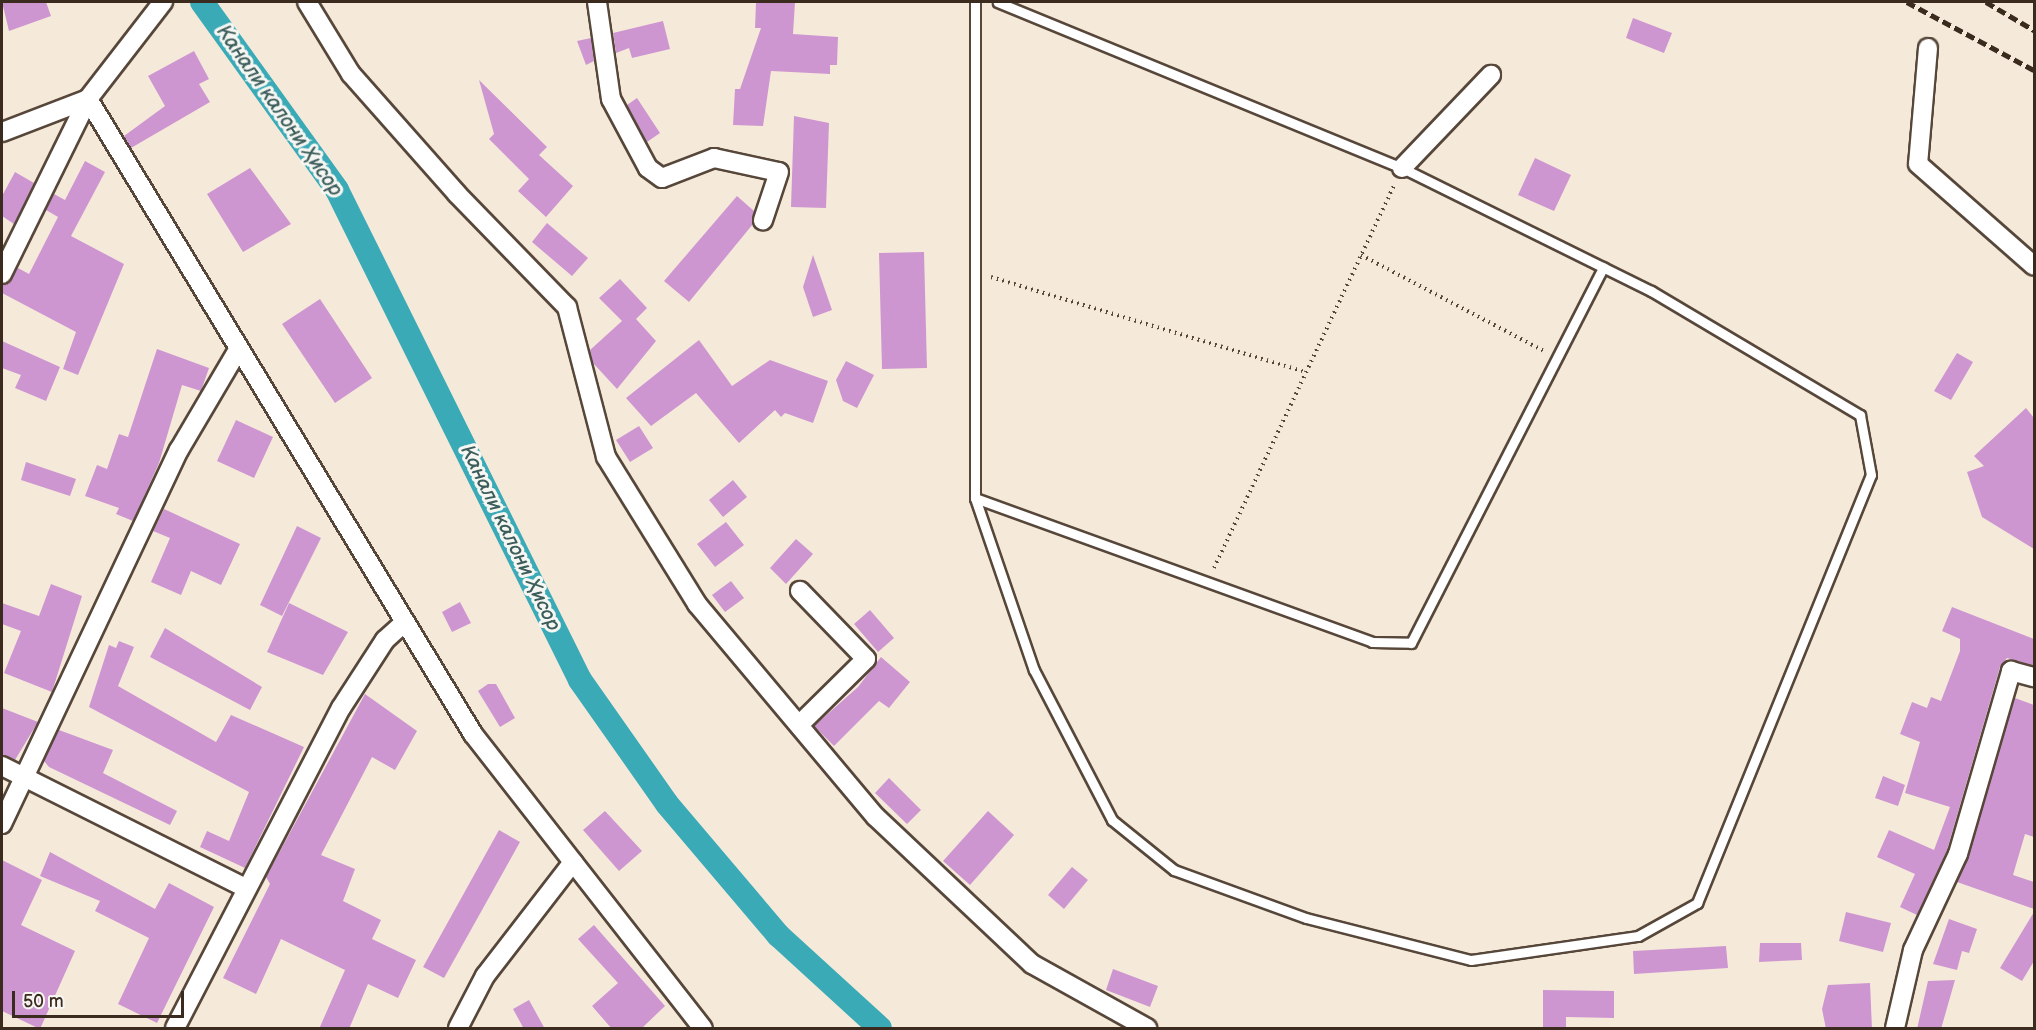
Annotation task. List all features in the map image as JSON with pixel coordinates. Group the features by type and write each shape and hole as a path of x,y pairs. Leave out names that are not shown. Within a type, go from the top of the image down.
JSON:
{"street":[{"path":"307,2 351,74 457,194 567,307 606,457 697,604 876,817 1032,964 1147,1029"},
{"path":"597,2 611,99 648,168 662,178 714,158 779,172 763,220"},
{"path":"2,274 88,99 156,3"},
{"path":"1928,48 1918,164 2034,266"},
{"path":"1402,168 1491,75"},
{"path":"2,132 88,99"},
{"path":"88,99 473,734 703,1029"},
{"path":"2,824 180,450 239,348"},
{"path":"799,725 866,659 800,591"},
{"path":"175,1029 341,708 385,640 405,622"},
{"path":"1895,1029 1912,950 1958,854 2011,671 2034,677"},
{"path":"2,766 246,888"},
{"path":"458,1029 485,976 573,862"}],"lane":[{"path":"975,2 975,498 1034,670 1112,820 1174,870 1306,918 1471,960 1638,936 1697,903 1871,475 1860,415 1604,267 1402,168 999,2"},
{"path":"975,498 1372,642 1411,643 1560,360 1604,267"}],"path":[{"path":"1207,582 1402,168"},
{"path":"1361,255 1560,360"},
{"path":"975,273 1306,372"}],"building":[{"path":"2,2 46,2 51,16 9,31"},
{"path":"756,2 795,2 793,34 838,37 837,65 830,65 830,74 771,71 763,126 733,125 735,89 740,89 761,28 755,28"},
{"path":"1633,18 1672,33 1664,53 1626,38"},
{"path":"663,21 670,49 632,58 629,48 616,53 613,33"},
{"path":"591,38 594,61 586,65 577,41"},
{"path":"194,51 209,79 199,84 210,102 131,148 124,136 165,106 148,76"},
{"path":"479,80 547,147 539,155 573,186 546,217 518,191 529,179 489,139 494,134"},
{"path":"637,98 660,133 647,142 627,105"},
{"path":"794,116 829,123 826,208 791,207"},
{"path":"1535,158 1571,175 1554,211 1518,195"},
{"path":"85,161 105,172 71,236 124,264 78,375 63,369 76,332 2,293 2,285 18,268 29,274 58,217 46,210 54,194 65,200"},
{"path":"250,168 291,224 243,252 207,194"},
{"path":"15,172 34,183 14,224 2,216 2,196"},
{"path":"737,196 754,211 753,224 689,302 664,281"},
{"path":"547,223 588,258 572,276 532,242"},
{"path":"924,252 927,368 882,369 879,253"},
{"path":"813,255 832,310 813,317 803,287"},
{"path":"620,279 647,308 636,319 656,341 617,389 593,363 590,350 622,321 599,298"},
{"path":"320,299 372,378 335,403 282,324"},
{"path":"699,340 732,386 770,360 828,381 813,423 785,413 781,417 775,410 739,443 696,393 651,426 626,398"},
{"path":"2,341 60,367 46,401 15,388 21,375 2,368"},
{"path":"157,349 209,368 201,391 182,385 159,463 133,521 116,514 119,508 85,496 97,465 107,469 119,434 128,437"},
{"path":"1957,353 1973,362 1951,400 1934,391"},
{"path":"846,361 874,375 857,408 843,401 836,380"},
{"path":"2026,408 2034,418 2034,549 1982,517 1967,472 1984,466 1974,456"},
{"path":"236,420 273,437 254,478 217,461"},
{"path":"639,426 653,448 630,462 616,440"},
{"path":"26,462 76,479 70,496 21,480"},
{"path":"733,480 747,497 723,517 709,500"},
{"path":"164,509 240,544 221,585 191,571 181,595 151,582 170,538 153,531"},
{"path":"726,522 744,545 715,567 697,544"},
{"path":"297,526 321,538 282,616 260,605"},
{"path":"796,539 813,554 786,584 770,568"},
{"path":"731,581 744,598 725,612 712,595"},
{"path":"51,584 82,596 52,692 4,673 21,631 2,624 2,603 39,616"},
{"path":"460,602 471,623 452,632 442,612"},
{"path":"289,603 348,632 323,675 267,652"},
{"path":"1952,607 2034,639 2034,666 2007,658 2000,667 1947,850 1917,915 1900,907 1915,874 1877,857 1889,830 1934,850 1950,807 1905,793 1920,742 1900,734 1912,702 1927,708 1931,697 1941,701 1960,651 1960,639 1942,631"},
{"path":"870,610 894,638 878,652 854,624"},
{"path":"165,628 262,687 250,710 150,657"},
{"path":"119,641 134,647 118,686 216,742 231,715 304,747 245,868 200,847 207,831 229,841 249,792 89,707 109,645 116,648"},
{"path":"881,657 910,682 889,708 879,701 834,746 814,726 858,687"},
{"path":"488,684 496,684 515,718 500,727 478,691"},
{"path":"365,694 417,731 395,770 372,757 321,855 355,869 343,901 381,920 372,939 416,960 398,998 368,984 349,1029 319,1029 345,970 281,939 256,994 223,978 270,884 266,877"},
{"path":"2015,698 2034,705 2034,837 2025,834 2013,875 2034,882 2034,909 1957,882"},
{"path":"2,708 38,722 15,760 2,755"},
{"path":"59,730 113,750 103,773 177,811 170,825 49,767 44,761"},
{"path":"1883,776 1905,785 1898,806 1875,798"},
{"path":"889,778 921,810 907,824 875,793"},
{"path":"605,811 642,851 619,871 583,830"},
{"path":"988,811 1014,835 970,885 943,861"},
{"path":"499,830 520,842 444,978 423,967"},
{"path":"50,852 155,909 169,883 214,907 157,1023 118,1004 149,938 95,911 100,901 40,876"},
{"path":"2,860 42,880 21,925 75,951 40,1029 2,1011"},
{"path":"1072,867 1088,880 1064,909 1048,895"},
{"path":"1846,912 1891,923 1883,952 1839,941"},
{"path":"2034,912 2034,961 2022,981 2000,968"},
{"path":"1949,919 1977,929 1969,953 1962,951 1957,970 1933,964"},
{"path":"594,925 665,1006 641,1029 612,1029 592,1006 618,983 578,939"},
{"path":"1760,943 1801,943 1802,960 1759,962"},
{"path":"1726,946 1728,968 1634,974 1633,951"},
{"path":"1113,969 1158,986 1150,1007 1106,990"},
{"path":"1955,980 1941,1029 1917,1029 1928,981"},
{"path":"1870,983 1872,1029 1826,1029 1822,1009 1828,985"},
{"path":"1543,990 1614,991 1614,1018 1566,1017 1566,1029 1543,1029"},
{"path":"529,1000 545,1029 524,1029 513,1009"}],"waterway":[{"name":"Канали калони Ҳисор","path":"202,2 337,190 580,680 667,804 778,935 880,1028"}],"railway":[{"path":"1907,2 2034,70"},
{"path":"1986,2 2034,30"}]}
